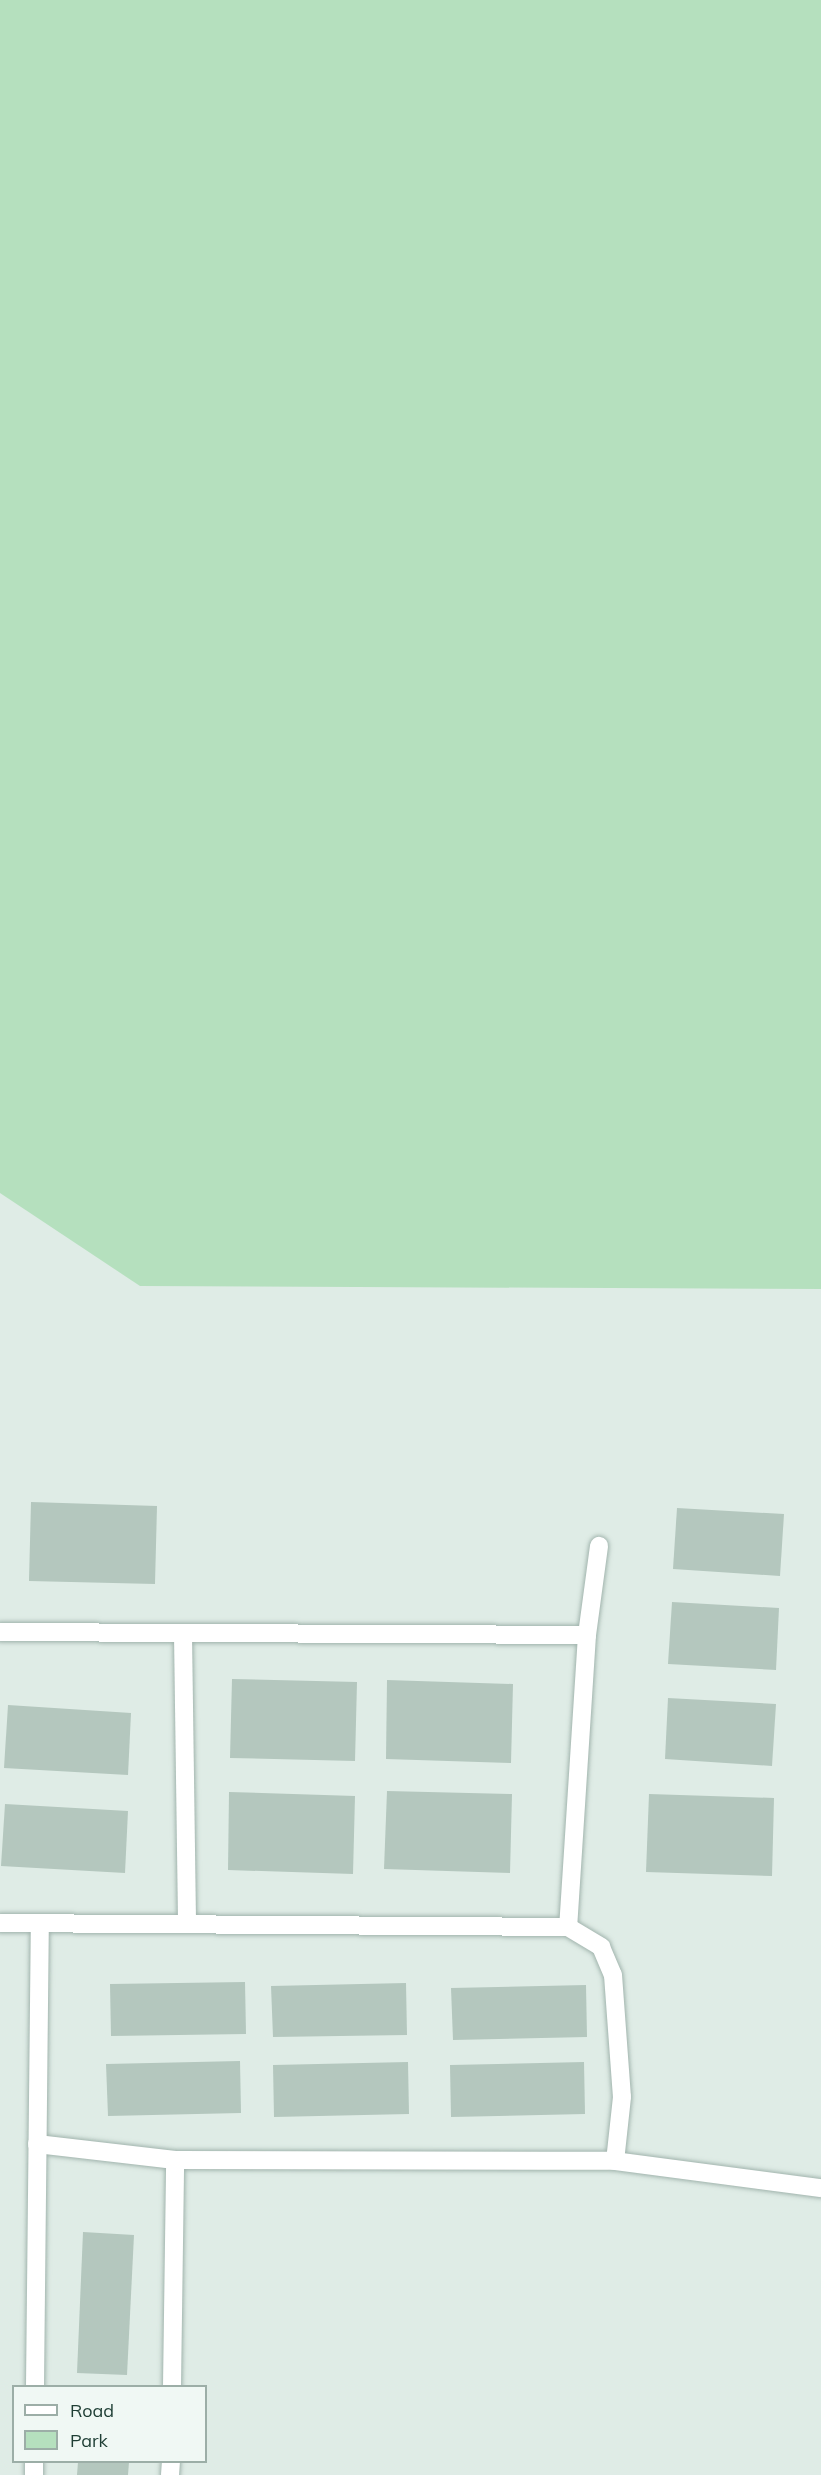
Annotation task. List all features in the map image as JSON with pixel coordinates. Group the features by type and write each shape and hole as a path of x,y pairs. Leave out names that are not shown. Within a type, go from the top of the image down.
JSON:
{"street":[{"path":"568,1926 587,1635 599,1546"},
{"path":"0,1632 587,1635"},
{"path":"183,1634 187,1922"},
{"path":"0,1923 187,1922 568,1926 601,1947 613,1975 622,2097 615,2161"},
{"path":"35,2385 40,1924"},
{"path":"37,2144 175,2160 615,2161 821,2188"},
{"path":"172,2385 175,2160"}],"green space":[{"path":"0,0 821,0 821,1289 140,1286 0,1193"}],"building":[{"path":"31,1502 157,1506 155,1584 29,1581"},
{"path":"677,1508 784,1514 780,1576 673,1569"},
{"path":"672,1602 779,1608 776,1670 668,1664"},
{"path":"232,1679 357,1682 355,1761 230,1758"},
{"path":"387,1680 513,1684 511,1763 386,1759"},
{"path":"668,1698 776,1704 772,1766 665,1759"},
{"path":"8,1705 131,1713 128,1775 4,1768"},
{"path":"387,1791 512,1794 510,1873 384,1869"},
{"path":"229,1792 355,1796 353,1874 228,1870"},
{"path":"649,1794 774,1798 772,1876 646,1872"},
{"path":"5,1804 128,1811 125,1873 1,1866"},
{"path":"245,1982 246,2034 111,2036 110,1984"},
{"path":"406,1983 407,2035 273,2037 271,1986"},
{"path":"586,1985 587,2037 453,2040 451,1988"},
{"path":"240,2061 241,2113 108,2116 106,2064"},
{"path":"408,2062 409,2114 274,2117 273,2065"},
{"path":"584,2062 585,2114 451,2117 450,2065"},
{"path":"83,2232 134,2235 127,2375 77,2373"},
{"path":"78,2463 129,2463 128,2475 77,2475"}]}
